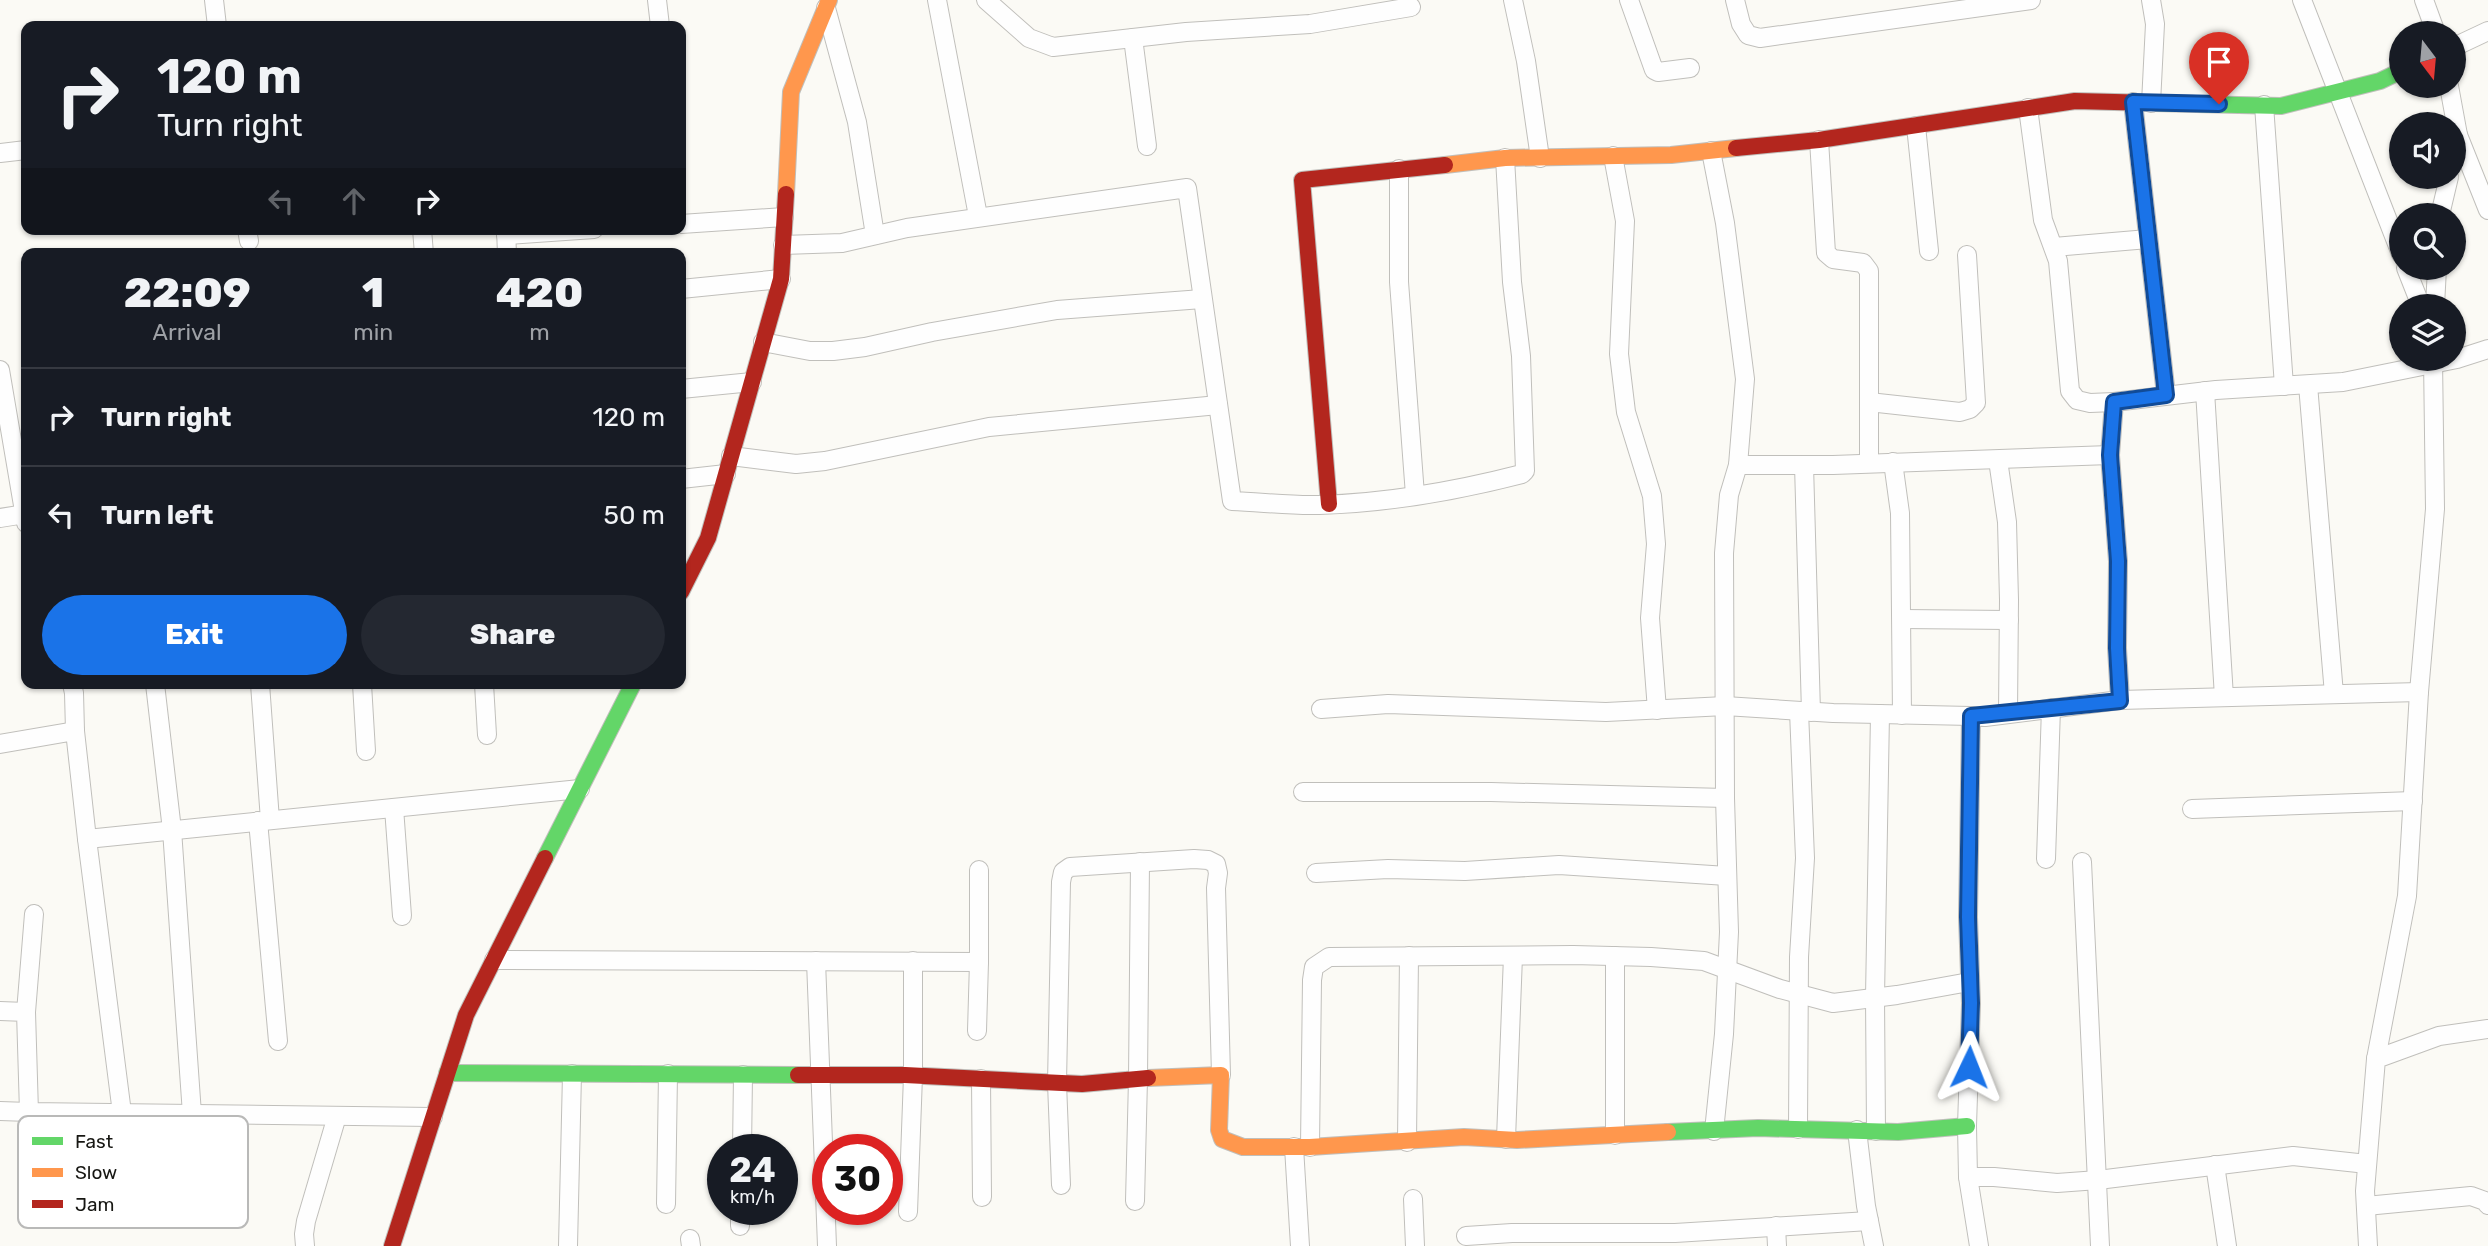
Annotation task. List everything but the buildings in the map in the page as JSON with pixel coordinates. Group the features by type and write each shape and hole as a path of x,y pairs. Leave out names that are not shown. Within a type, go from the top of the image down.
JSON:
{"street":[{"path":"214,0 216,21"},
{"path":"657,0 659,21"},
{"path":"937,0 978,216"},
{"path":"986,0 1029,38 1053,47 1310,24 1411,7"},
{"path":"1513,0 1526,61 1540,158"},
{"path":"1629,0 1654,70 1658,72 1690,68"},
{"path":"1735,0 1741,24 1748,35 1760,38 2031,0"},
{"path":"2151,0 2155,24 2151,103"},
{"path":"2302,0 2389,223"},
{"path":"2424,0 2432,21"},
{"path":"828,4 857,122 875,235"},
{"path":"686,582 708,538 781,279 791,92 828,4"},
{"path":"2466,41 2488,31"},
{"path":"1133,38 1147,146"},
{"path":"1329,504 1302,180 1505,158 1671,155 1819,140 2075,101 2281,106 2389,77"},
{"path":"2133,102 2166,395"},
{"path":"2263,105 2284,386"},
{"path":"2028,108 2043,220 2058,261 2070,391 2077,400 2090,403 2114,402 2205,391 2343,382 2392,371"},
{"path":"1916,126 1929,251"},
{"path":"1819,140 1826,253 1833,260 1863,263 1868,271 1868,463"},
{"path":"0,153 21,151"},
{"path":"1711,151 1726,223 1745,379 1738,465 1729,495 1725,542 1727,970 1724,1034 1714,1131"},
{"path":"2466,155 2488,210"},
{"path":"1613,156 1625,222 1619,354 1626,412 1652,496 1656,544 1650,618 1657,710"},
{"path":"783,245 842,243 978,216 1187,188 1232,501 1329,504 1415,495 1464,489 1525,471 1521,356 1505,158"},
{"path":"1399,169 1399,282 1415,495"},
{"path":"686,224 784,217"},
{"path":"2054,247 2148,239"},
{"path":"1868,402 1960,412 1970,410 1976,403 1968,255"},
{"path":"686,288 781,279"},
{"path":"763,342 810,351 833,351 1057,310 1202,299"},
{"path":"2466,356 2488,349"},
{"path":"0,370 4,420 21,499"},
{"path":"2368,1246 2367,1164 2375,1059 2407,896 2419,692 2435,509 2433,371"},
{"path":"686,389 752,382"},
{"path":"2308,385 2334,694"},
{"path":"2205,391 2224,697"},
{"path":"2114,402 2110,455 2118,561 2117,648 2120,701"},
{"path":"731,456 796,464 825,461 989,427 1218,405"},
{"path":"1738,465 2110,455"},
{"path":"1998,460 2007,522 2008,713"},
{"path":"1893,462 1900,513 1902,715"},
{"path":"1798,1129 1799,957 1805,858 1804,465"},
{"path":"686,478 726,474"},
{"path":"0,518 21,518"},
{"path":"1902,620 2009,620"},
{"path":"73,689 87,839 122,1113"},
{"path":"156,689 172,830 192,1114"},
{"path":"260,689 264,821 278,1041"},
{"path":"362,689 366,751"},
{"path":"484,689 486,735"},
{"path":"392,1246 466,1015 630,689"},
{"path":"1321,709 1388,704 1606,712 1725,706 1805,712 1971,716 2120,701 2419,692"},
{"path":"2046,859 2051,708"},
{"path":"1876,1131 1875,997 1880,714"},
{"path":"1971,716 1971,1003 1967,1126 1968,1177 1979,1246"},
{"path":"0,744 75,731"},
{"path":"87,839 580,789"},
{"path":"1303,792 1491,792 1725,798"},
{"path":"2192,809 2413,801"},
{"path":"394,808 402,916"},
{"path":"1060,1185 1057,1083 1063,872 1070,867 1140,862 1208,860 1216,864 1221,1075 1219,1130 1222,1139 1231,1144 1242,1147 1302,1147 1464,1137 1506,1139 1758,1128 1898,1132 1967,1126"},
{"path":"1135,1201 1140,862"},
{"path":"2082,862 2099,1246"},
{"path":"1316,873 1388,869 1465,871 1559,865 1727,876"},
{"path":"977,1031 979,870"},
{"path":"29,1112 26,1012 34,914"},
{"path":"1407,1142 1409,956"},
{"path":"1506,1139 1513,956"},
{"path":"1296,1245 1312,980 1314,967 1329,957 1615,956 1704,961 1833,1003 1969,982"},
{"path":"1615,956 1615,1135"},
{"path":"494,960 979,962"},
{"path":"816,961 827,1246"},
{"path":"908,1212 913,1076 913,961"},
{"path":"0,1011 26,1012"},
{"path":"2375,1059 2440,1036 2488,1029"},
{"path":"447,1073 913,1076 1083,1084 1221,1075"},
{"path":"568,1246 572,1074"},
{"path":"666,1204 668,1074"},
{"path":"742,1134 743,1075"},
{"path":"981,1079 982,1198"},
{"path":"0,1111 433,1117"},
{"path":"305,1246 306,1220 337,1116"},
{"path":"1857,1130 1874,1246"},
{"path":"1968,1177 2057,1183 2293,1156 2367,1164"},
{"path":"2215,1165 2227,1246"},
{"path":"2366,1206 2471,1196 2485,1201 2488,1205"},
{"path":"1413,1199 1415,1246"},
{"path":"1466,1236 1675,1240 1776,1226 1869,1221"},
{"path":"1776,1226 1777,1246"}],"traffic: fast":[{"path":"2154,103 2281,106 2389,77"},
{"path":"545,858 630,689"},
{"path":"447,1073 798,1075"},
{"path":"1668,1132 1758,1128 1898,1132 1967,1126"}],"traffic: slow":[{"path":"786,194 791,92 829,0"},
{"path":"1445,165 1505,158 1671,155 1736,148"},
{"path":"1148,1078 1221,1075 1219,1130 1222,1139 1243,1147 1310,1147 1464,1137 1517,1140 1668,1132"}],"traffic: jam":[{"path":"1736,148 1819,140 2075,101 2154,103"},
{"path":"1329,504 1302,180 1445,165"},
{"path":"686,582 708,538 781,279 786,194"},
{"path":"392,1246 466,1015 545,858"},
{"path":"798,1075 905,1075 1082,1084 1148,1078"}],"route":[{"path":"1969,1067 1971,716 1985,717 2102,701 2120,701 2117,648 2118,561 2110,455 2114,402 2166,395 2133,102 2219,104"}]}
